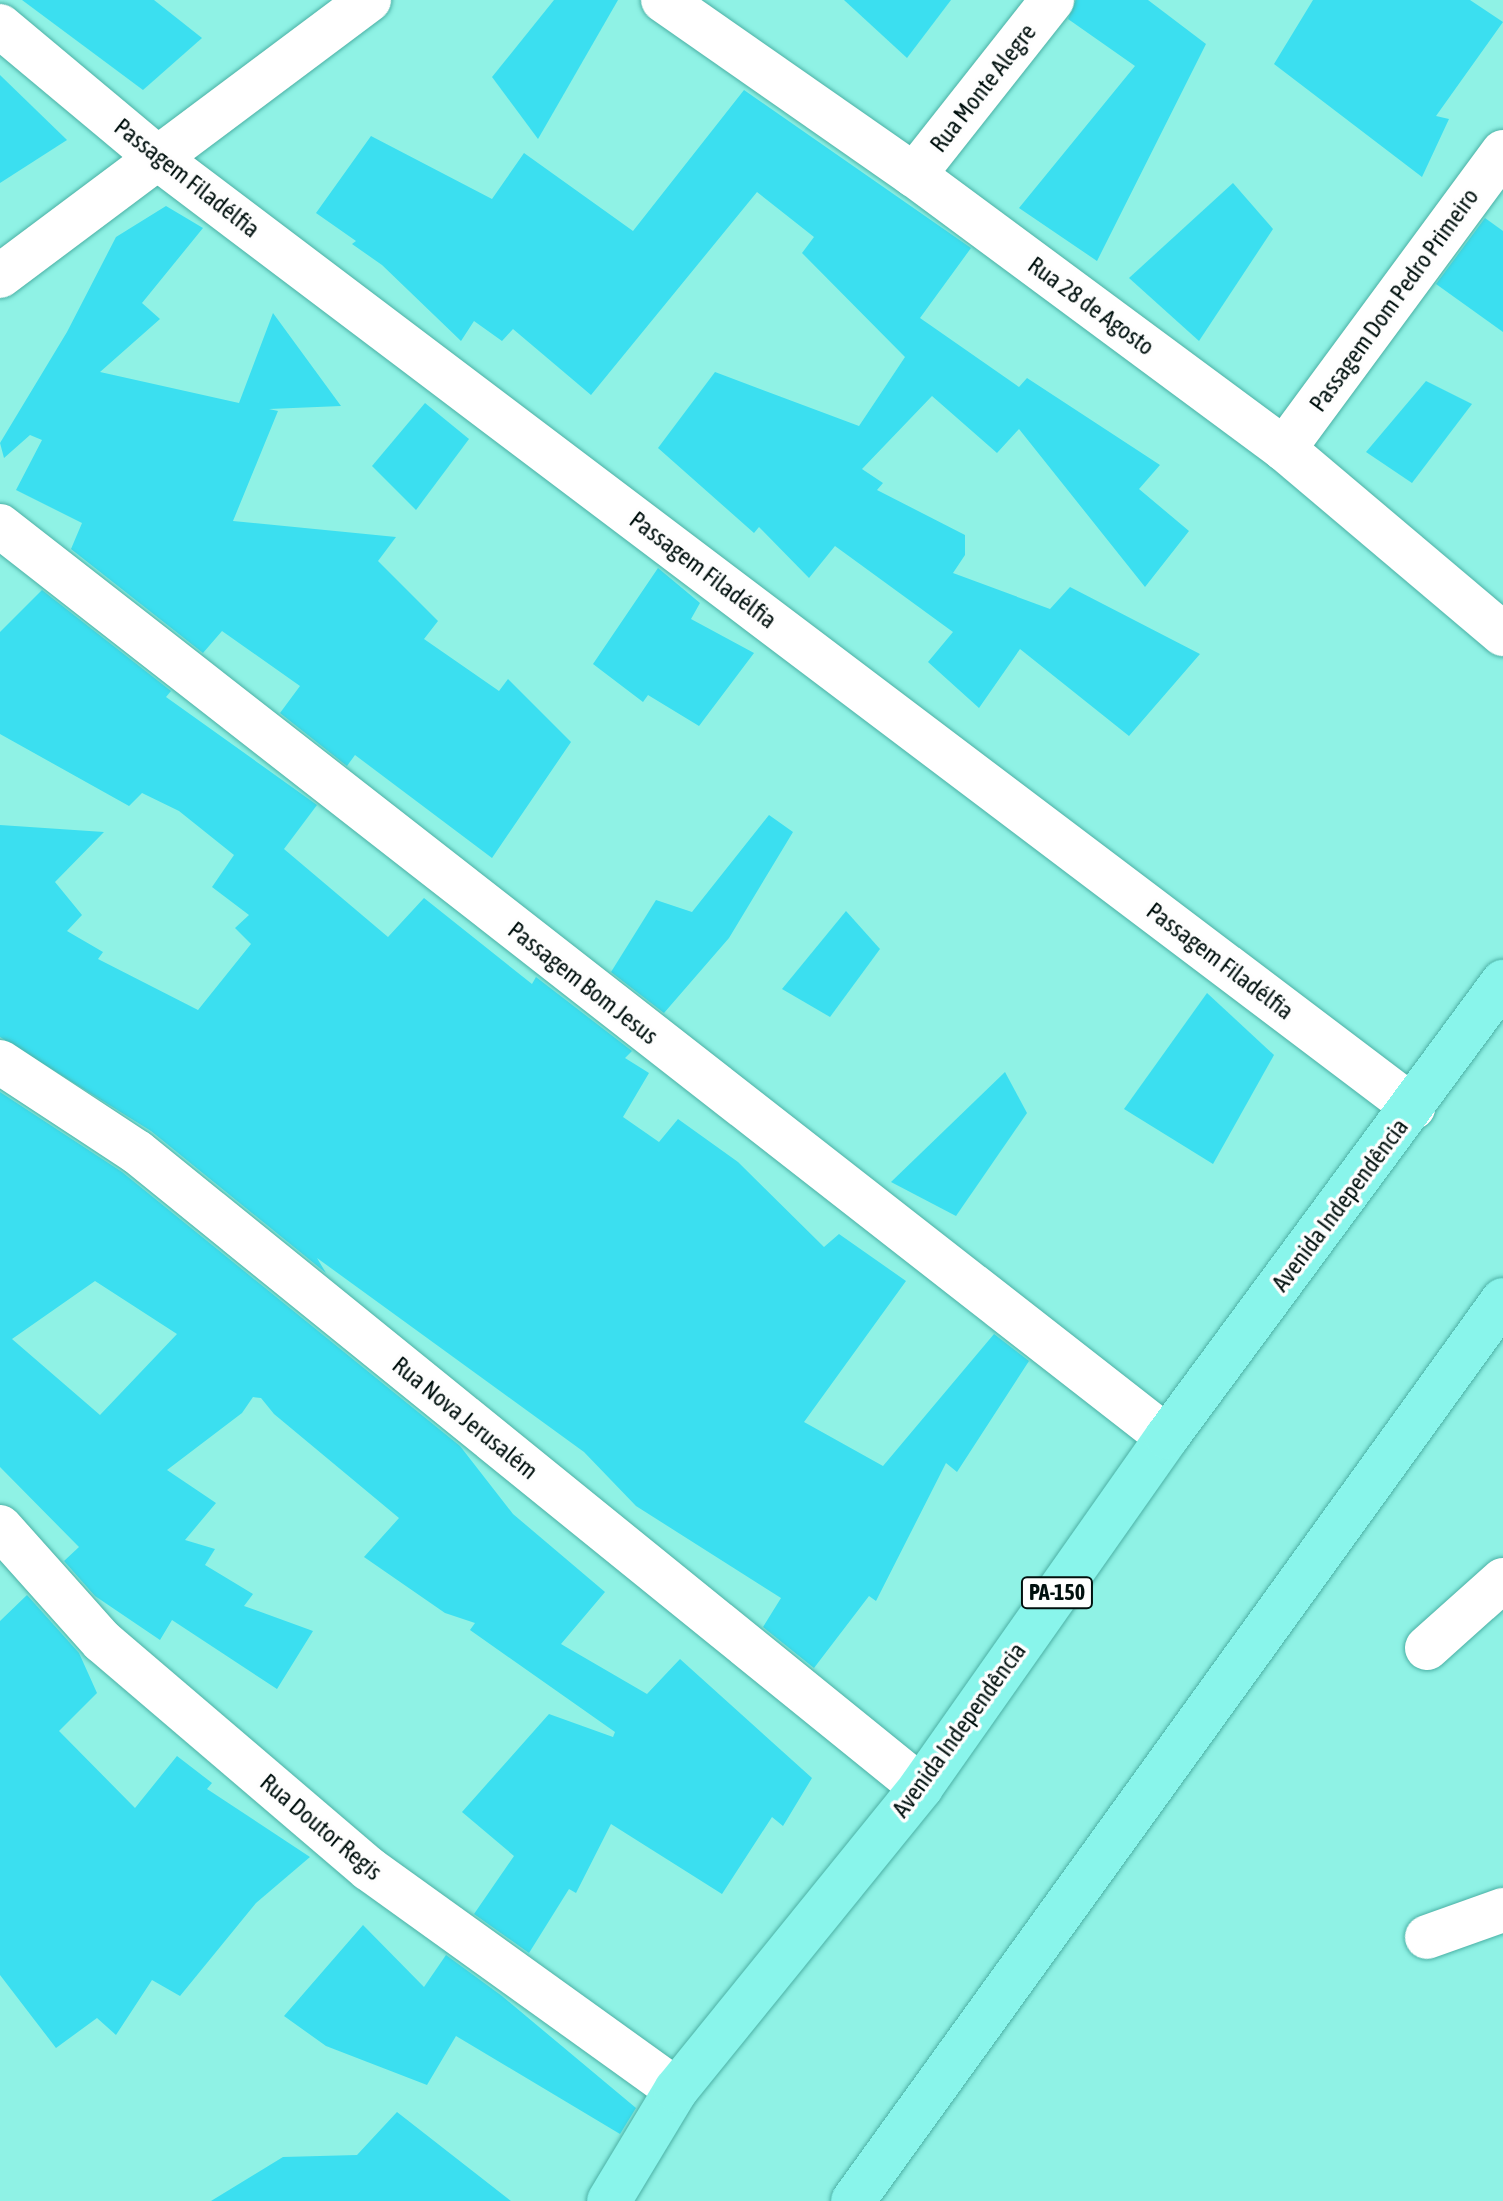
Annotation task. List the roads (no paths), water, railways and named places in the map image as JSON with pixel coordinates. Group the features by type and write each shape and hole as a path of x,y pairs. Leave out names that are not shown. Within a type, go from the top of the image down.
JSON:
{"main road":[{"name":"Avenida Independência","path":"609,2201 676,2090 921,1787 1167,1437 1503,982"},
{"path":"853,2201 1503,1300"}],"street":[{"path":"0,276 160,160 369,0"},
{"name":"Rua 28 de Agosto","path":"663,0 914,175 1284,449 1503,634"},
{"name":"Rua Monte Alegre","path":"914,175 1052,0"},
{"name":"Passagem Filadélfia","path":"0,26 160,160 1413,1107"},
{"name":"Passagem Dom Pedro Primeiro","path":"1284,449 1503,152"},
{"name":"Passagem Bom Jesus","path":"0,526 1167,1437"},
{"name":"Rua Nova Jerusalém","path":"0,1062 137,1152 921,1787"},
{"name":"Rua Doutor Regis","path":"0,1527 102,1641 369,1869 676,2090"},
{"path":"1427,1648 1503,1580"},
{"path":"1427,1937 1503,1910"}]}
